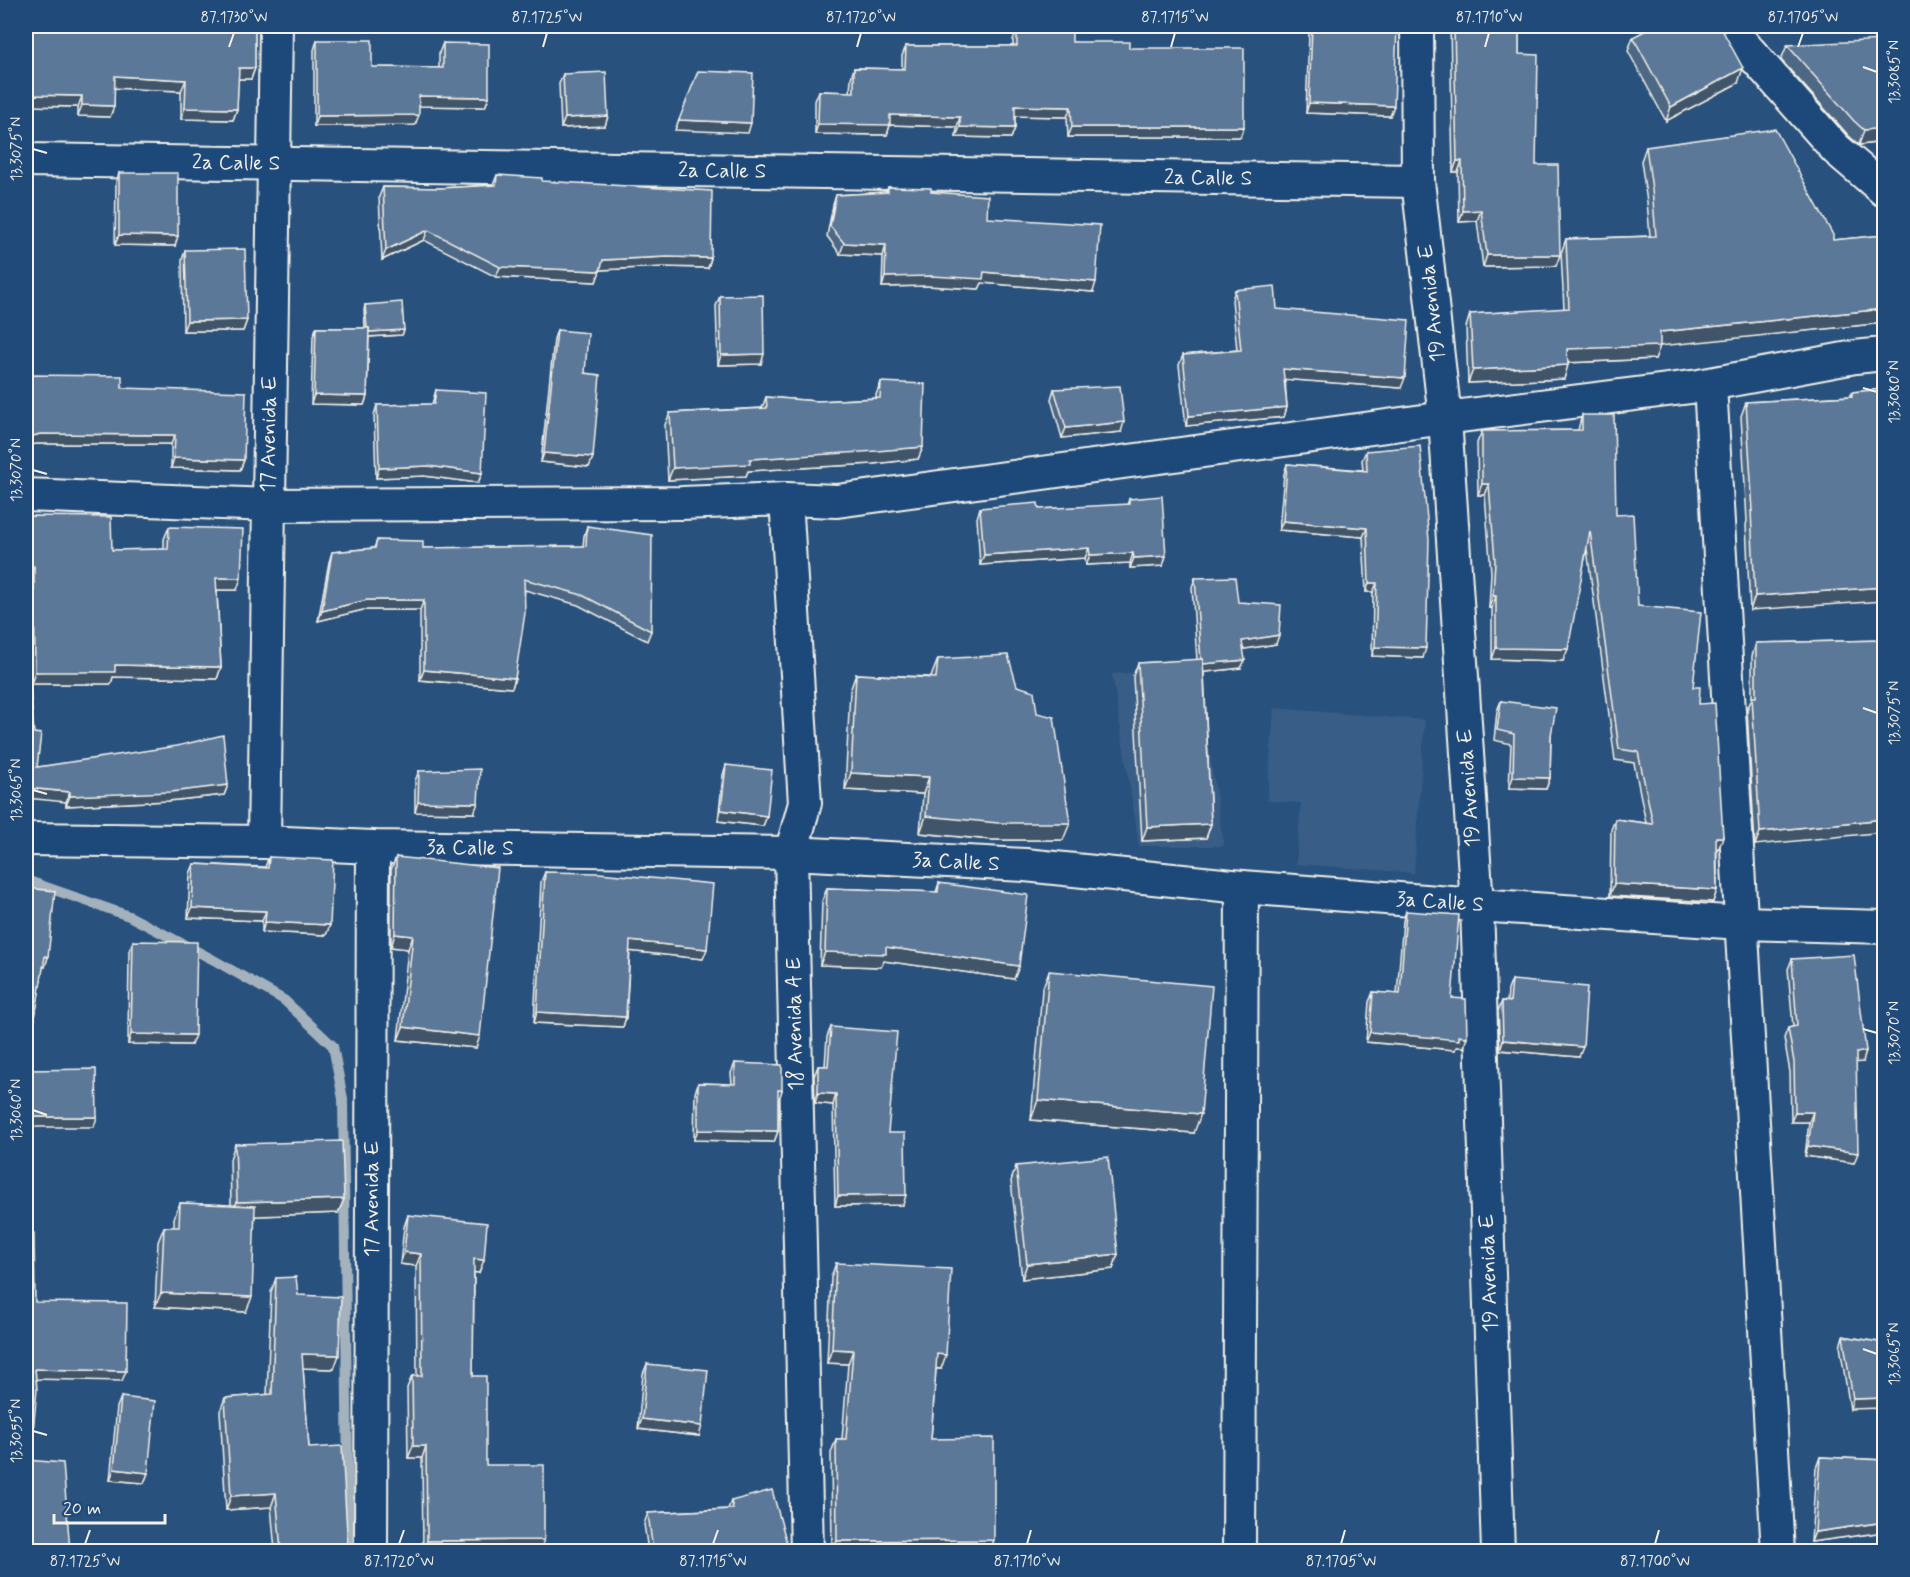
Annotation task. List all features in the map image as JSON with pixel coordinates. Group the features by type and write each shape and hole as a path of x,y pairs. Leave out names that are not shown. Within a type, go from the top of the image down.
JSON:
{"street":[{"name":"17 Avenida E","path":"264,842 276,26"},
{"name":"19 Avenida E","path":"1417,26 1418,181 1445,418 1477,905 1498,1551"},
{"path":"1726,26 1836,149 1884,190"},
{"name":"2a Calle S","path":"26,160 1418,181"},
{"path":"26,495 268,506 670,503 786,499 837,501 1445,418 1710,385 1855,357 1884,354"},
{"path":"1710,385 1778,1551"},
{"name":"18 Avenida A E","path":"786,499 805,803 791,853 807,1551"},
{"name":"3a Calle S","path":"26,839 791,853 1025,865 1242,887 1477,905 1741,922 1884,927"},
{"name":"17 Avenida E","path":"371,1551 373,847"},
{"path":"1239,1551 1242,887"}],"shaded area":[{"path":"1197,669 1224,846 1139,846 1112,674"},
{"path":"1274,708 1425,720 1414,873 1296,864 1301,803 1267,801"}],"building":[{"path":"27,26 185,31 185,26 255,26 255,68 239,68 237,109 185,108 186,80 115,76 114,106 82,105 82,96 26,95"},
{"path":"1312,26 1397,26 1394,106 1309,103"},
{"path":"1454,26 1519,26 1519,54 1538,55 1536,165 1558,165 1560,255 1487,255 1481,210 1463,211 1462,161 1457,161"},
{"path":"1654,26 1720,26 1743,68 1671,107 1633,37"},
{"path":"1017,30 1072,31 1072,42 1129,42 1129,48 1244,48 1244,127 1072,127 1071,107 1015,106 1015,128 960,127 960,117 890,115 890,125 818,124 819,91 854,92 854,68 905,69 906,46 1017,46"},
{"path":"317,40 372,40 372,67 443,68 443,43 489,44 489,97 419,96 419,115 317,116"},
{"path":"1884,40 1884,128 1864,130 1787,45"},
{"path":"698,71 753,73 751,123 679,120"},
{"path":"606,72 608,116 565,118 563,74"},
{"path":"1775,129 1833,235 1833,240 1884,235 1884,309 1660,332 1660,346 1567,349 1568,365 1473,370 1470,314 1569,308 1566,239 1656,236 1646,147"},
{"path":"119,173 178,173 178,236 119,235"},
{"path":"497,175 542,178 542,181 712,191 711,258 667,257 603,260 600,271 500,267 428,230 386,250 383,187 440,188 496,185"},
{"path":"888,187 931,188 931,192 988,196 987,218 1100,225 1096,282 984,272 983,279 931,276 885,277 886,245 844,243 830,226 836,195 888,192"},
{"path":"245,249 247,320 187,321 185,250"},
{"path":"1275,286 1277,309 1409,320 1405,378 1283,369 1287,407 1189,416 1183,355 1241,350 1235,290"},
{"path":"763,295 764,354 721,355 720,296"},
{"path":"402,302 404,330 369,332 365,305"},
{"path":"316,328 369,328 367,396 314,395"},
{"path":"557,330 588,333 585,373 600,375 593,457 544,453"},
{"path":"26,375 122,376 122,388 246,392 244,460 174,458 175,435 40,434 26,438"},
{"path":"881,382 925,384 923,447 750,459 750,464 673,468 670,413 767,408 766,397 817,401 880,398"},
{"path":"1120,386 1124,422 1066,428 1054,389"},
{"path":"1884,389 1884,587 1755,596 1751,511 1753,511 1746,402 1852,396 1852,392"},
{"path":"436,390 486,393 482,473 428,466 379,468 377,405 434,404"},
{"path":"1582,415 1614,415 1616,515 1633,514 1638,606 1701,612 1693,687 1700,687 1699,704 1715,703 1723,837 1716,837 1717,890 1614,884 1615,819 1653,824 1638,752 1619,749 1590,531 1568,649 1496,648 1496,596 1493,596 1495,561 1489,484 1482,484 1482,431 1582,430"},
{"path":"1420,446 1429,540 1426,648 1375,647 1377,583 1369,583 1367,528 1283,521 1287,464 1367,471 1366,451"},
{"path":"1162,496 1166,556 1134,558 1133,553 1090,555 1089,548 984,555 980,508 1038,503 1039,509 1129,504 1129,499"},
{"path":"26,516 111,517 112,550 168,549 169,527 243,529 241,578 216,578 221,667 115,665 115,672 35,672 34,566 26,567"},
{"path":"587,526 652,535 651,631 582,595 524,579 525,613 515,678 424,670 424,600 367,600 322,611 332,552 375,548 377,540 423,541 423,548 586,546"},
{"path":"1235,577 1238,602 1281,605 1279,635 1242,641 1245,660 1203,664 1195,578"},
{"path":"1884,640 1884,819 1760,832 1752,697 1756,697 1756,643"},
{"path":"1008,655 1017,686 1034,691 1037,713 1054,717 1070,823 998,823 926,816 929,777 851,773 856,674 936,678 938,659"},
{"path":"1203,659 1211,824 1147,827 1138,663"},
{"path":"26,687 30,687 34,733 41,734 37,767 177,746 223,735 228,785 171,792 70,796 70,792 26,788"},
{"path":"1501,701 1556,708 1551,735 1550,778 1513,777 1514,734 1497,730"},
{"path":"726,765 772,770 767,816 721,810"},
{"path":"480,769 478,803 418,802 419,771"},
{"path":"269,857 333,860 330,925 265,922 266,911 192,908 194,864 268,868"},
{"path":"396,857 498,868 480,1036 403,1027 413,936 395,934"},
{"path":"545,872 599,873 713,884 707,949 630,941 626,1017 537,1012"},
{"path":"939,883 1028,895 1019,966 886,947 886,954 825,952 827,888 938,892"},
{"path":"26,888 55,891 48,957 45,956 32,1036 26,1035"},
{"path":"1406,911 1459,915 1452,998 1466,999 1467,1037 1459,1036 1459,1040 1370,1032 1373,992 1400,994"},
{"path":"133,941 197,942 195,1035 131,1034"},
{"path":"1854,955 1866,1051 1856,1053 1858,1153 1808,1146 1813,1112 1795,1112 1794,1062 1788,1028 1797,1026 1792,959"},
{"path":"1049,971 1212,986 1201,1114 1038,1100"},
{"path":"1512,980 1587,987 1583,1047 1503,1040 1502,1001 1510,1002"},
{"path":"831,1027 897,1032 888,1133 905,1133 906,1195 838,1196 836,1094 818,1093 818,1066 828,1066"},
{"path":"735,1063 782,1065 782,1090 778,1090 778,1131 698,1130 698,1083 735,1084"},
{"path":"96,1069 97,1117 26,1117 26,1070"},
{"path":"26,1118 30,1118 26,1167"},
{"path":"342,1141 344,1199 237,1202 235,1144"},
{"path":"1108,1157 1118,1254 1027,1264 1016,1166"},
{"path":"180,1203 255,1206 252,1297 161,1293 164,1227 179,1227"},
{"path":"408,1215 487,1223 484,1260 474,1259 473,1376 486,1376 486,1465 544,1465 544,1540 427,1541 426,1446 413,1446 412,1376 422,1376 421,1254 404,1252"},
{"path":"26,1233 34,1233 35,1302 127,1303 126,1371 35,1369 37,1389 32,1443 26,1442"},
{"path":"836,1263 951,1269 946,1355 937,1354 931,1439 994,1438 994,1540 837,1541 836,1439 846,1439 853,1350 832,1349"},
{"path":"296,1277 298,1295 341,1297 339,1355 302,1354 309,1448 342,1446 348,1549 281,1551 276,1493 231,1496 225,1398 272,1394 276,1278"},
{"path":"1843,1336 1884,1343 1884,1398 1853,1399"},
{"path":"647,1364 708,1370 702,1426 642,1419"},
{"path":"121,1397 155,1401 148,1473 114,1469"},
{"path":"1820,1457 1884,1460 1884,1522 1815,1532"},
{"path":"26,1460 63,1463 70,1551 26,1551"},
{"path":"772,1490 788,1547 773,1551 653,1551 648,1513 733,1509 731,1501"}],"waterway":[{"path":"26,880 129,916 212,959 284,1000 333,1046 343,1099 349,1552"}]}
